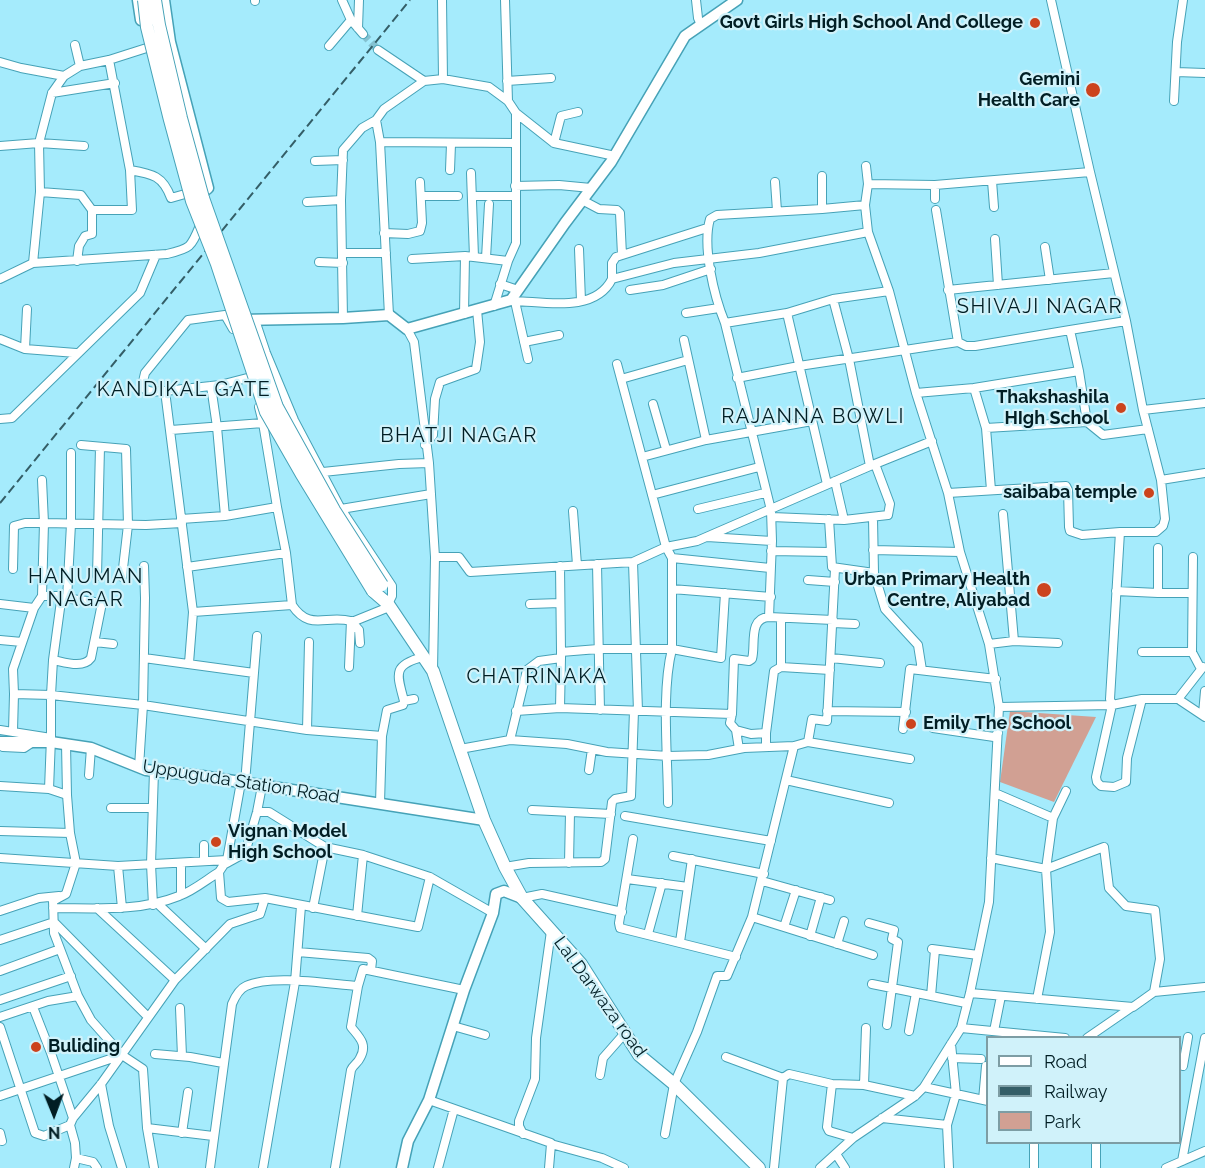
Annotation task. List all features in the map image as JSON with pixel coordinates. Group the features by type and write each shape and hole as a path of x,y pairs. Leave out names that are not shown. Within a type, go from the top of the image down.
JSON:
{"main road":[{"path":"144,0 147,27 192,201 217,264 266,412 301,473 377,588"},
{"path":"155,0 178,107 203,198 277,407 377,588"},
{"name":"Lal Darwaza road","path":"377,588 433,671 484,820 522,898 581,964 639,1055 674,1084 759,1168"}],"street":[{"path":"138,0 146,48 185,194"},
{"path":"0,279 33,263 156,255 186,249 195,240 202,220 208,188 170,42 164,0"},
{"path":"342,0 351,20 360,31 358,0"},
{"path":"442,0 443,80"},
{"path":"505,0 508,101"},
{"path":"696,0 701,25"},
{"path":"406,329 511,300 615,156 685,36 737,0"},
{"path":"948,493 1066,486 1070,531 1082,535 1156,532 1160,529 1164,519 1161,480 1143,410 1126,321 1051,0"},
{"path":"1174,101 1183,0"},
{"path":"329,46 351,20"},
{"path":"33,263 40,192 39,143 52,93 64,76 80,66 110,60 170,42"},
{"path":"75,45 80,66"},
{"path":"378,50 424,81"},
{"path":"92,210 132,210 130,170 110,60"},
{"path":"0,62 64,76"},
{"path":"1176,72 1205,73"},
{"path":"507,81 551,78"},
{"path":"343,318 341,200 343,150 362,128 376,120 384,109 424,81 443,80 489,87 508,101 516,113 554,143 615,156"},
{"path":"52,93 115,83"},
{"path":"554,143 561,116 578,112"},
{"path":"494,306 516,243 516,113"},
{"path":"376,120 380,142 389,315"},
{"path":"380,142 516,144"},
{"path":"0,146 39,143 84,146"},
{"path":"450,170 451,144"},
{"path":"315,162 343,160"},
{"path":"820,1168 853,1138 915,1096 924,1087 961,1028 989,902 998,733 999,707 989,644 960,552 948,493 916,393 889,291 868,232 865,205 868,184 866,166"},
{"path":"130,170 148,173 162,180 171,198 185,194 198,196 208,188"},
{"path":"868,184 935,185 1090,172"},
{"path":"471,173 474,257"},
{"path":"822,176 822,209"},
{"path":"992,181 994,207"},
{"path":"384,233 408,234 420,231 422,222 420,182"},
{"path":"775,182 777,211"},
{"path":"935,185 935,199"},
{"path":"515,186 591,188"},
{"path":"40,192 81,195 92,210 92,234 86,236 79,246 77,261"},
{"path":"421,196 458,196"},
{"path":"472,196 515,196"},
{"path":"308,202 341,200"},
{"path":"582,200 598,209 617,210 620,213 622,255"},
{"path":"486,258 489,204"},
{"path":"769,617 771,513 719,308 709,259 707,228 710,219 717,215 865,205"},
{"path":"936,210 958,342"},
{"path":"500,284 515,296 568,303 594,298 608,287 612,279 612,263 616,257 707,228"},
{"path":"612,279 674,263 759,253 868,232"},
{"path":"994,239 998,285"},
{"path":"1045,247 1050,279"},
{"path":"579,249 581,301"},
{"path":"342,253 386,253"},
{"path":"0,419 12,418 140,293 156,255"},
{"path":"412,259 465,256 508,261"},
{"path":"464,314 465,256"},
{"path":"319,262 343,263"},
{"path":"630,290 663,285 711,269"},
{"path":"948,290 1114,273"},
{"path":"724,323 787,313 833,299 889,291"},
{"path":"515,296 528,360"},
{"path":"771,513 844,520 888,515 890,510 890,504 872,465 849,359 833,299"},
{"path":"686,313 719,308"},
{"path":"25,349 27,309"},
{"path":"425,445 433,435 435,399 440,382 476,369 480,342 477,310"},
{"path":"787,313 812,421 844,520"},
{"path":"251,377 211,386 165,391 149,392 142,386 145,373 188,320 225,315 230,320 251,377 263,423 286,553 292,605 298,615 309,621 337,619 352,621 388,605 392,596 392,586 342,509 294,420 255,320"},
{"path":"230,320 389,315 406,329 414,342 429,463 435,557 433,671"},
{"path":"737,378 958,342 966,346 975,346 1126,321"},
{"path":"1070,330 1087,422 1103,435 1149,429"},
{"path":"524,342 559,335"},
{"path":"0,339 25,349 76,353"},
{"path":"684,340 706,440"},
{"path":"621,379 688,360"},
{"path":"617,364 666,547 672,558 672,649 669,662 667,711 668,803"},
{"path":"916,393 974,388 1079,371"},
{"path":"211,386 225,516"},
{"path":"974,388 986,428 991,490"},
{"path":"165,391 194,612 189,663"},
{"path":"1143,410 1205,403"},
{"path":"653,404 666,449"},
{"path":"642,457 706,440 812,421"},
{"path":"986,428 1087,422"},
{"path":"171,430 263,423"},
{"path":"435,557 459,557 470,572 633,562 666,547 697,541 771,513 831,483 932,441"},
{"path":"81,445 126,449 128,525 122,577"},
{"path":"97,576 100,447"},
{"path":"67,598 71,524 71,453"},
{"path":"323,472 429,463"},
{"path":"652,495 759,466"},
{"path":"1161,480 1205,473"},
{"path":"13,731 13,669 34,608 42,596 44,523 42,480"},
{"path":"698,509 765,493"},
{"path":"342,509 431,494"},
{"path":"13,569 14,526 25,523 128,525 225,516 277,507"},
{"path":"573,511 577,565"},
{"path":"1003,514 1014,640"},
{"path":"873,518 874,573 885,609 918,645 922,670"},
{"path":"808,742 812,719 826,721 827,711 835,582 829,519"},
{"path":"1120,532 1110,699 1112,705 1096,777 1098,784 1105,787 1126,782 1127,758 1142,699"},
{"path":"704,537 772,541"},
{"path":"1158,548 1158,594"},
{"path":"873,550 960,552"},
{"path":"771,551 831,552"},
{"path":"187,567 286,553"},
{"path":"1178,699 1203,667 1192,652 1193,557"},
{"path":"672,558 770,568"},
{"path":"505,867 529,863 604,861 612,802 615,799 632,796 637,649 633,562"},
{"path":"597,564 600,710"},
{"path":"139,767 143,705 144,566"},
{"path":"560,566 560,708"},
{"path":"835,569 874,573"},
{"path":"808,580 835,582"},
{"path":"672,589 771,597"},
{"path":"1116,591 1158,594 1192,593"},
{"path":"721,658 725,592"},
{"path":"42,596 106,603 89,662 82,664 53,660"},
{"path":"49,789 53,660 61,601 58,596"},
{"path":"530,604 560,603"},
{"path":"0,604 34,608"},
{"path":"194,612 292,605"},
{"path":"510,740 527,670 539,660 598,649 672,649 750,661 754,630 764,617 855,624"},
{"path":"781,618 781,667"},
{"path":"352,621 358,630 360,643"},
{"path":"349,668 352,621"},
{"path":"257,636 243,782 224,866 221,898 228,902 265,898 418,927 430,877"},
{"path":"0,640 22,642"},
{"path":"989,644 1014,640 1058,643"},
{"path":"95,642 113,644"},
{"path":"307,730 309,642"},
{"path":"1142,652 1192,652"},
{"path":"380,803 382,736 387,710 400,707 404,701 397,676 400,667 410,660 423,657"},
{"path":"144,658 254,673"},
{"path":"831,658 879,663"},
{"path":"735,659 730,723 736,730 743,733 766,733"},
{"path":"766,747 773,674 777,669 781,667 830,670"},
{"path":"903,729 910,669 996,679"},
{"path":"1204,716 1205,691"},
{"path":"14,694 51,695 143,705 307,730 382,736"},
{"path":"404,701 414,699"},
{"path":"999,707 1112,705 1142,699 1178,699 1204,716"},
{"path":"516,711 560,708 732,714"},
{"path":"827,711 906,712"},
{"path":"933,728 994,737 998,733"},
{"path":"0,730 51,740"},
{"path":"736,730 739,749"},
{"name":"Uppuguda Station Road","path":"0,744 51,740 91,748 154,771 243,782 484,820"},
{"path":"460,749 510,740 668,756 708,755 739,749 795,746 808,742 910,759"},
{"path":"66,744 70,833 76,863 66,894 53,901 54,933 78,996 91,1020 122,1054 143,1069 147,1128 154,1168"},
{"path":"665,1134 674,1084 697,1032 717,976 727,976 752,917 795,746"},
{"path":"88,776 91,748"},
{"path":"589,770 592,749"},
{"path":"154,771 151,864 155,904 206,949"},
{"path":"786,780 889,803"},
{"path":"0,786 49,789 67,795"},
{"path":"53,908 122,908 155,904 181,895 245,853 262,786"},
{"path":"1037,999 1050,932 1046,868 1053,818 1066,791"},
{"path":"995,793 1053,818"},
{"path":"111,808 152,808"},
{"path":"532,810 611,814"},
{"path":"257,812 269,812 325,848 363,855 430,877 493,913"},
{"path":"569,863 570,813"},
{"path":"625,816 771,841"},
{"path":"0,831 70,833"},
{"path":"633,839 619,922 620,928 736,957"},
{"path":"204,845 204,861"},
{"path":"991,858 1046,868 1104,847 1109,888 1126,906 1155,910 1160,959 1154,992"},
{"path":"313,908 325,848"},
{"path":"357,916 363,855"},
{"path":"673,856 763,877 796,890 826,898 810,936"},
{"path":"0,858 118,866 204,861 224,866"},
{"path":"680,942 692,859"},
{"path":"181,864 181,895"},
{"path":"118,866 122,908"},
{"path":"627,879 688,887"},
{"path":"648,934 662,883"},
{"path":"784,927 796,890"},
{"path":"402,1168 408,1141 429,1100 464,990 493,913 496,894 504,891 522,898 542,894 622,912"},
{"path":"0,911 39,898 62,896"},
{"path":"0,1028 35,1132 44,1136 71,1121 101,1084 175,980 231,924 260,914 265,898"},
{"path":"263,1168 295,982 302,906"},
{"path":"97,908 175,980"},
{"path":"752,917 873,955"},
{"path":"837,944 844,921"},
{"path":"0,940 54,922"},
{"path":"54,922 148,1017"},
{"path":"869,923 894,930 892,939 898,942 887,1025"},
{"path":"523,1134 519,1121 535,1079 536,1038 551,931"},
{"path":"0,970 60,949"},
{"path":"931,996 934,950 978,955"},
{"path":"298,952 370,958 371,970"},
{"path":"335,1168 351,1070 360,1058 363,1043 359,1034 351,1027 363,969 464,990"},
{"path":"0,1000 71,976"},
{"path":"210,1168 232,1004 239,991 245,986 261,982 358,986"},
{"path":"872,984 966,1003"},
{"path":"1090,1036 1154,992 1205,987"},
{"path":"909,1031 916,993"},
{"path":"970,993 1133,1006"},
{"path":"0,1017 48,1001 78,996"},
{"path":"994,1031 1001,996"},
{"path":"33,1007 59,1076 71,1121 76,1158 74,1168"},
{"path":"180,1008 182,1056"},
{"path":"453,1026 485,1035"},
{"path":"864,1085 866,1028"},
{"path":"961,1028 1045,1036"},
{"path":"600,1075 603,1058 625,1033"},
{"path":"1188,1037 1181,1066 1198,1072"},
{"path":"1182,1161 1183,1139 1205,1038"},
{"path":"949,1168 947,1125 956,1094 951,1044"},
{"path":"0,1096 122,1054"},
{"path":"155,1054 182,1056 223,1064"},
{"path":"726,1057 783,1078"},
{"path":"924,1087 985,1101 984,1063 952,1058"},
{"path":"783,1078 789,1074 832,1084 864,1085 915,1096"},
{"path":"774,1168 783,1078"},
{"path":"101,1084 109,1126 122,1168"},
{"path":"832,1084 827,1127 829,1131 853,1138"},
{"path":"182,1132 188,1092"},
{"path":"429,1100 551,1144 602,1158 624,1168"},
{"path":"438,1168 454,1109"},
{"path":"882,1118 947,1125"},
{"path":"147,1128 213,1136"},
{"path":"549,1168 551,1144"},
{"path":"1034,1144 1034,1168"},
{"path":"1096,1144 1096,1168"},
{"path":"1166,1168 1205,1151"},
{"path":"836,1154 845,1168"},
{"path":"76,1158 94,1166"}],"green space":[{"path":"1010,711 1096,717 1054,802 1000,782"}],"tunnel":[{"path":"363,34 378,50"}],"railway":[{"path":"0,503 410,0"}],"place":[{"name":"Govt Girls High School And College","path":"1035,23"},
{"name":"Gemini Health Care","path":"1093,90"},
{"name":"Thakshashila HIgh School","path":"1121,408"},
{"name":"saibaba temple","path":"1149,493"},
{"name":"Urban Primary Health Centre, Aliyabad","path":"1044,590"},
{"name":"Emily The School","path":"911,724"},
{"name":"Vignan Model High School","path":"216,842"},
{"name":"Buliding","path":"36,1047"}],"district":[{"name":"SHIVAJI NAGAR","path":"1040,307"},
{"name":"KANDIKAL GATE","path":"184,390"},
{"name":"RAJANNA BOWLI","path":"813,417"},
{"name":"BHATJI NAGAR","path":"459,436"},
{"name":"HANUMAN NAGAR","path":"86,588"},
{"name":"CHATRINAKA","path":"537,677"}]}
